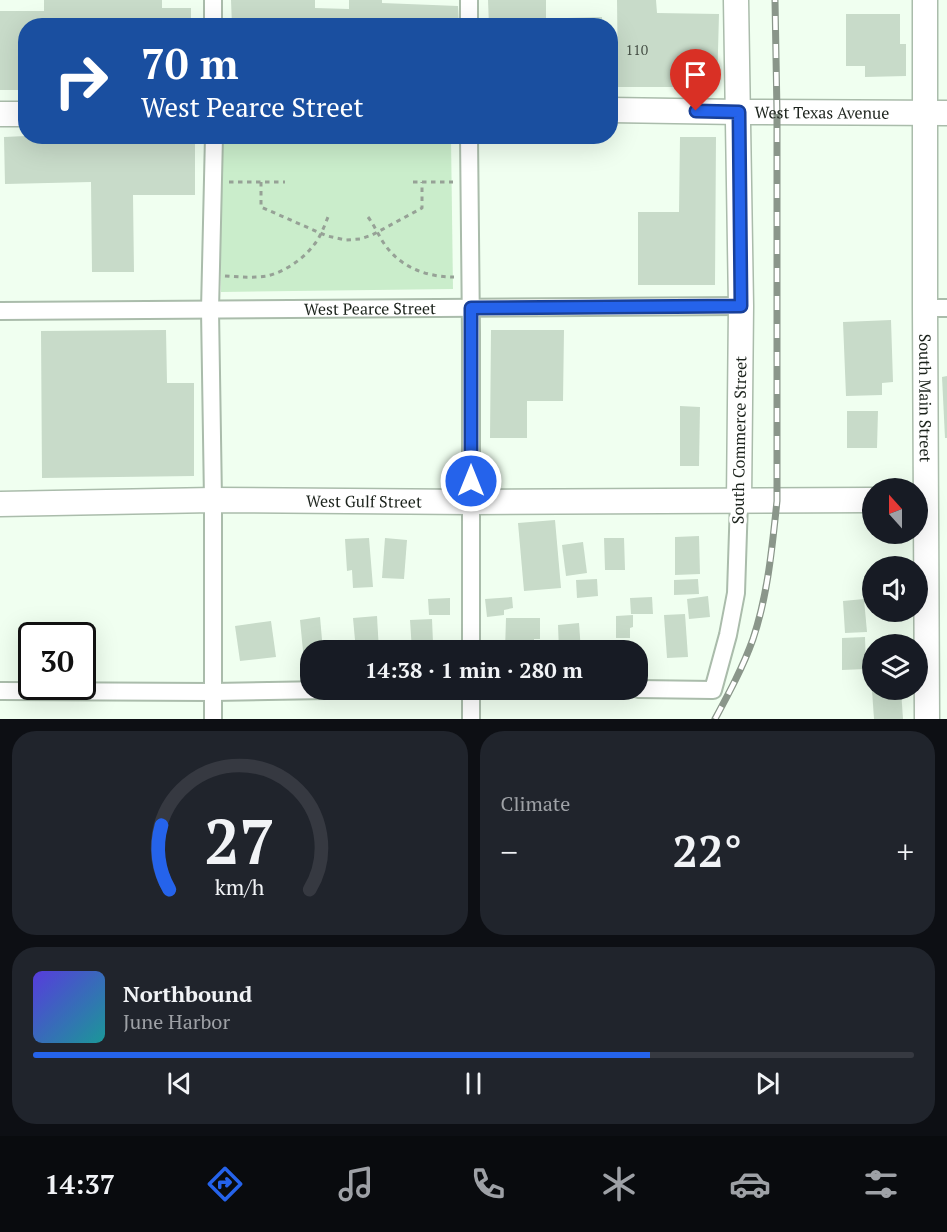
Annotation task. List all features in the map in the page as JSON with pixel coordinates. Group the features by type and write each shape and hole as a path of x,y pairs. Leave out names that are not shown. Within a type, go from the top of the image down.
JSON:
{"street":[{"path":"213,0 213,18"},
{"path":"469,0 469,18"},
{"name":"South Commerce Street","path":"648,689 713,690 728,635 736,593 741,306 736,0"},
{"name":"South Main Street","path":"926,0 936,113 936,308 927,719"},
{"name":"West Texas Avenue","path":"618,110 936,113"},
{"path":"0,114 18,114"},
{"path":"213,719 210,310 214,144"},
{"path":"469,144 471,640"},
{"name":"West Pearce Street","path":"0,311 741,306"},
{"name":"West Gulf Street","path":"0,504 213,500 471,502 862,500"},
{"path":"0,691 300,690"},
{"path":"471,700 471,719"}],"path":[{"path":"213,182 285,182"},
{"path":"261,182 261,207 321,233 340,239 353,240 378,232 422,208 422,182"},
{"path":"413,182 470,182"},
{"path":"211,276 254,277 281,271 299,260 313,246 328,217"},
{"path":"368,217 384,243 408,267 421,273 441,277 471,278"}],"green space":[{"path":"219,144 451,144 453,289 221,292"}],"building":[{"path":"44,0 162,0 162,8 191,8 191,18 18,18 18,90 0,90 0,11 44,11"},
{"path":"231,0 315,0 315,8 349,9 349,0 382,0 382,3 458,6 459,18 232,18"},
{"path":"488,0 546,0 546,18 489,18"},
{"path":"617,0 656,0 657,13 719,14 717,87 618,87"},
{"path":"846,14 900,14 900,44 906,44 906,76 865,77 865,66 846,66"},
{"path":"18,136 18,144 195,144 195,195 133,195 134,272 92,272 91,182 5,184 4,137"},
{"path":"680,137 716,137 715,285 638,285 638,212 679,212"},
{"path":"891,320 893,382 882,383 882,395 846,396 843,322"},
{"path":"166,330 167,383 194,383 194,476 42,478 41,331"},
{"path":"491,330 564,330 563,401 527,401 527,438 490,438"},
{"path":"947,376 947,438 945,438 942,377"},
{"path":"680,406 700,407 699,466 680,466"},
{"path":"847,411 878,411 877,448 847,448"},
{"path":"555,520 561,588 524,591 518,523"},
{"path":"699,536 700,574 675,575 675,537"},
{"path":"369,538 373,587 353,588 352,570 347,571 345,539"},
{"path":"385,538 407,540 404,579 382,578"},
{"path":"604,538 624,538 625,570 605,570"},
{"path":"583,542 587,573 566,576 562,545"},
{"path":"597,579 598,596 577,598 576,580"},
{"path":"698,579 699,594 674,595 674,580"},
{"path":"708,596 710,617 689,619 687,599"},
{"path":"512,597 513,608 504,610 504,615 487,617 485,599"},
{"path":"652,597 653,614 631,614 630,598"},
{"path":"450,598 450,615 429,615 428,599"},
{"path":"862,599 862,622 866,622 867,632 845,633 843,601"},
{"path":"685,614 688,657 667,658 664,615"},
{"path":"633,615 630,638 616,638 616,616"},
{"path":"377,616 378,640 355,640 353,618"},
{"path":"320,617 322,640 302,640 300,620"},
{"path":"506,618 540,618 540,639 505,640"},
{"path":"432,619 433,640 411,640 410,620"},
{"path":"271,621 276,657 240,661 235,626"},
{"path":"579,623 580,640 559,640 558,625"},
{"path":"862,637 862,669 842,670 842,638"},
{"path":"873,700 902,700 903,719 874,719"}],"railway":[{"path":"715,719 745,660 758,622 769,571 777,501 775,0"}],"route":[{"path":"471,481 471,308 741,306 739,112 696,111"}]}
